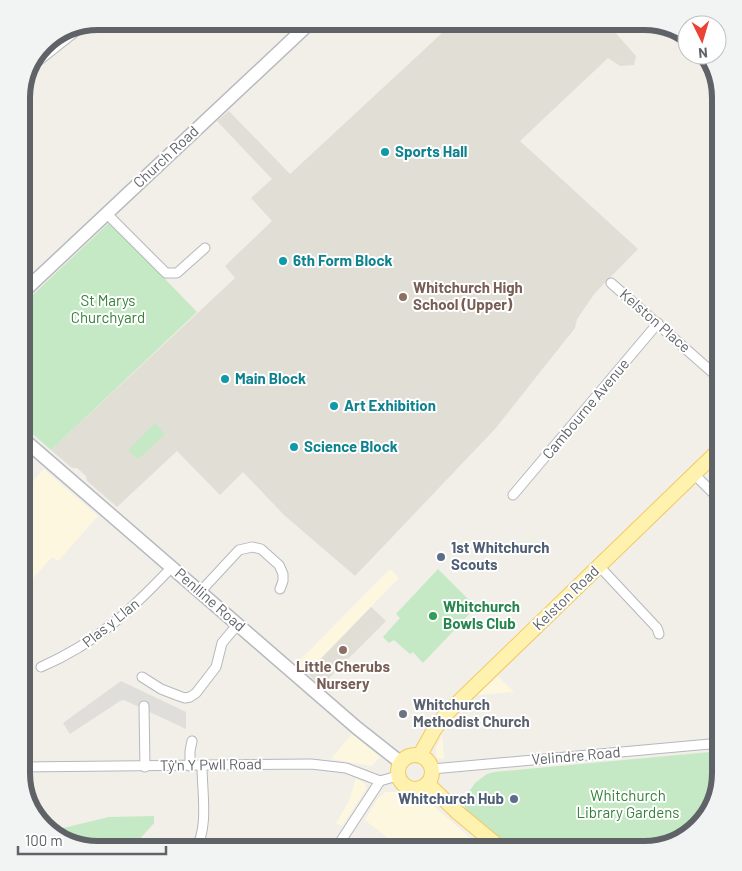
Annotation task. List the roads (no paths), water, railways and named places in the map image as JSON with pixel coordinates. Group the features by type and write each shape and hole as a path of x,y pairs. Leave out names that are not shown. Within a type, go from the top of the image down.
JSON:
{"main road":[{"name":"Kelston Road","path":"420,755 434,730 446,714 712,457"},
{"path":"420,755 429,762 432,769 431,778 428,784 418,789 412,789 402,784 399,769 408,756 420,755"},
{"path":"428,784 457,812 492,841"}],"street":[{"name":"Church Road","path":"30,285 302,30"},
{"path":"48,53 69,37"},
{"path":"106,213 166,273 177,273 205,248"},
{"name":"Kelston Place","path":"612,282 712,372"},
{"name":"Cambourne Avenue","path":"513,495 658,323"},
{"name":"Penlline Road","path":"30,445 357,728 399,769"},
{"path":"694,474 712,492"},
{"path":"200,592 239,550 252,547 257,547 266,552 280,566 283,574 280,589"},
{"path":"599,566 657,628 659,634"},
{"name":"Plas y Llan","path":"42,667 66,656 100,635 128,612 172,568"},
{"path":"142,677 160,689 185,698 196,693 216,666 222,643 238,624"},
{"path":"144,706 145,767"},
{"path":"190,766 192,741"},
{"name":"Velindre Road","path":"432,769 712,744"},
{"name":"Tŷ'n Y Pwll Road","path":"30,767 326,765 346,768 380,781"},
{"path":"200,841 203,827 202,766"},
{"path":"341,841 380,781 399,769"}],"place":[{"name":"Sports Hall","path":"385,152"},
{"name":"6th Form Block","path":"283,261"},
{"name":"Whitchurch High School (Upper)","path":"403,297"},
{"name":"Main Block","path":"225,379"},
{"name":"Art Exhibition","path":"334,406"},
{"name":"Science Block","path":"294,447"},
{"name":"1st Whitchurch Scouts","path":"441,557"},
{"name":"Whitchurch Bowls Club","path":"433,616"},
{"name":"Little Cherubs Nursery","path":"343,650"},
{"name":"Whitchurch Methodist Church","path":"403,714"},
{"name":"Whitchurch Hub","path":"514,799"}],"park label":[{"name":"St Marys Churchyard","path":"108,310"},
{"name":"Whitchurch Library Gardens","path":"628,804"}]}
